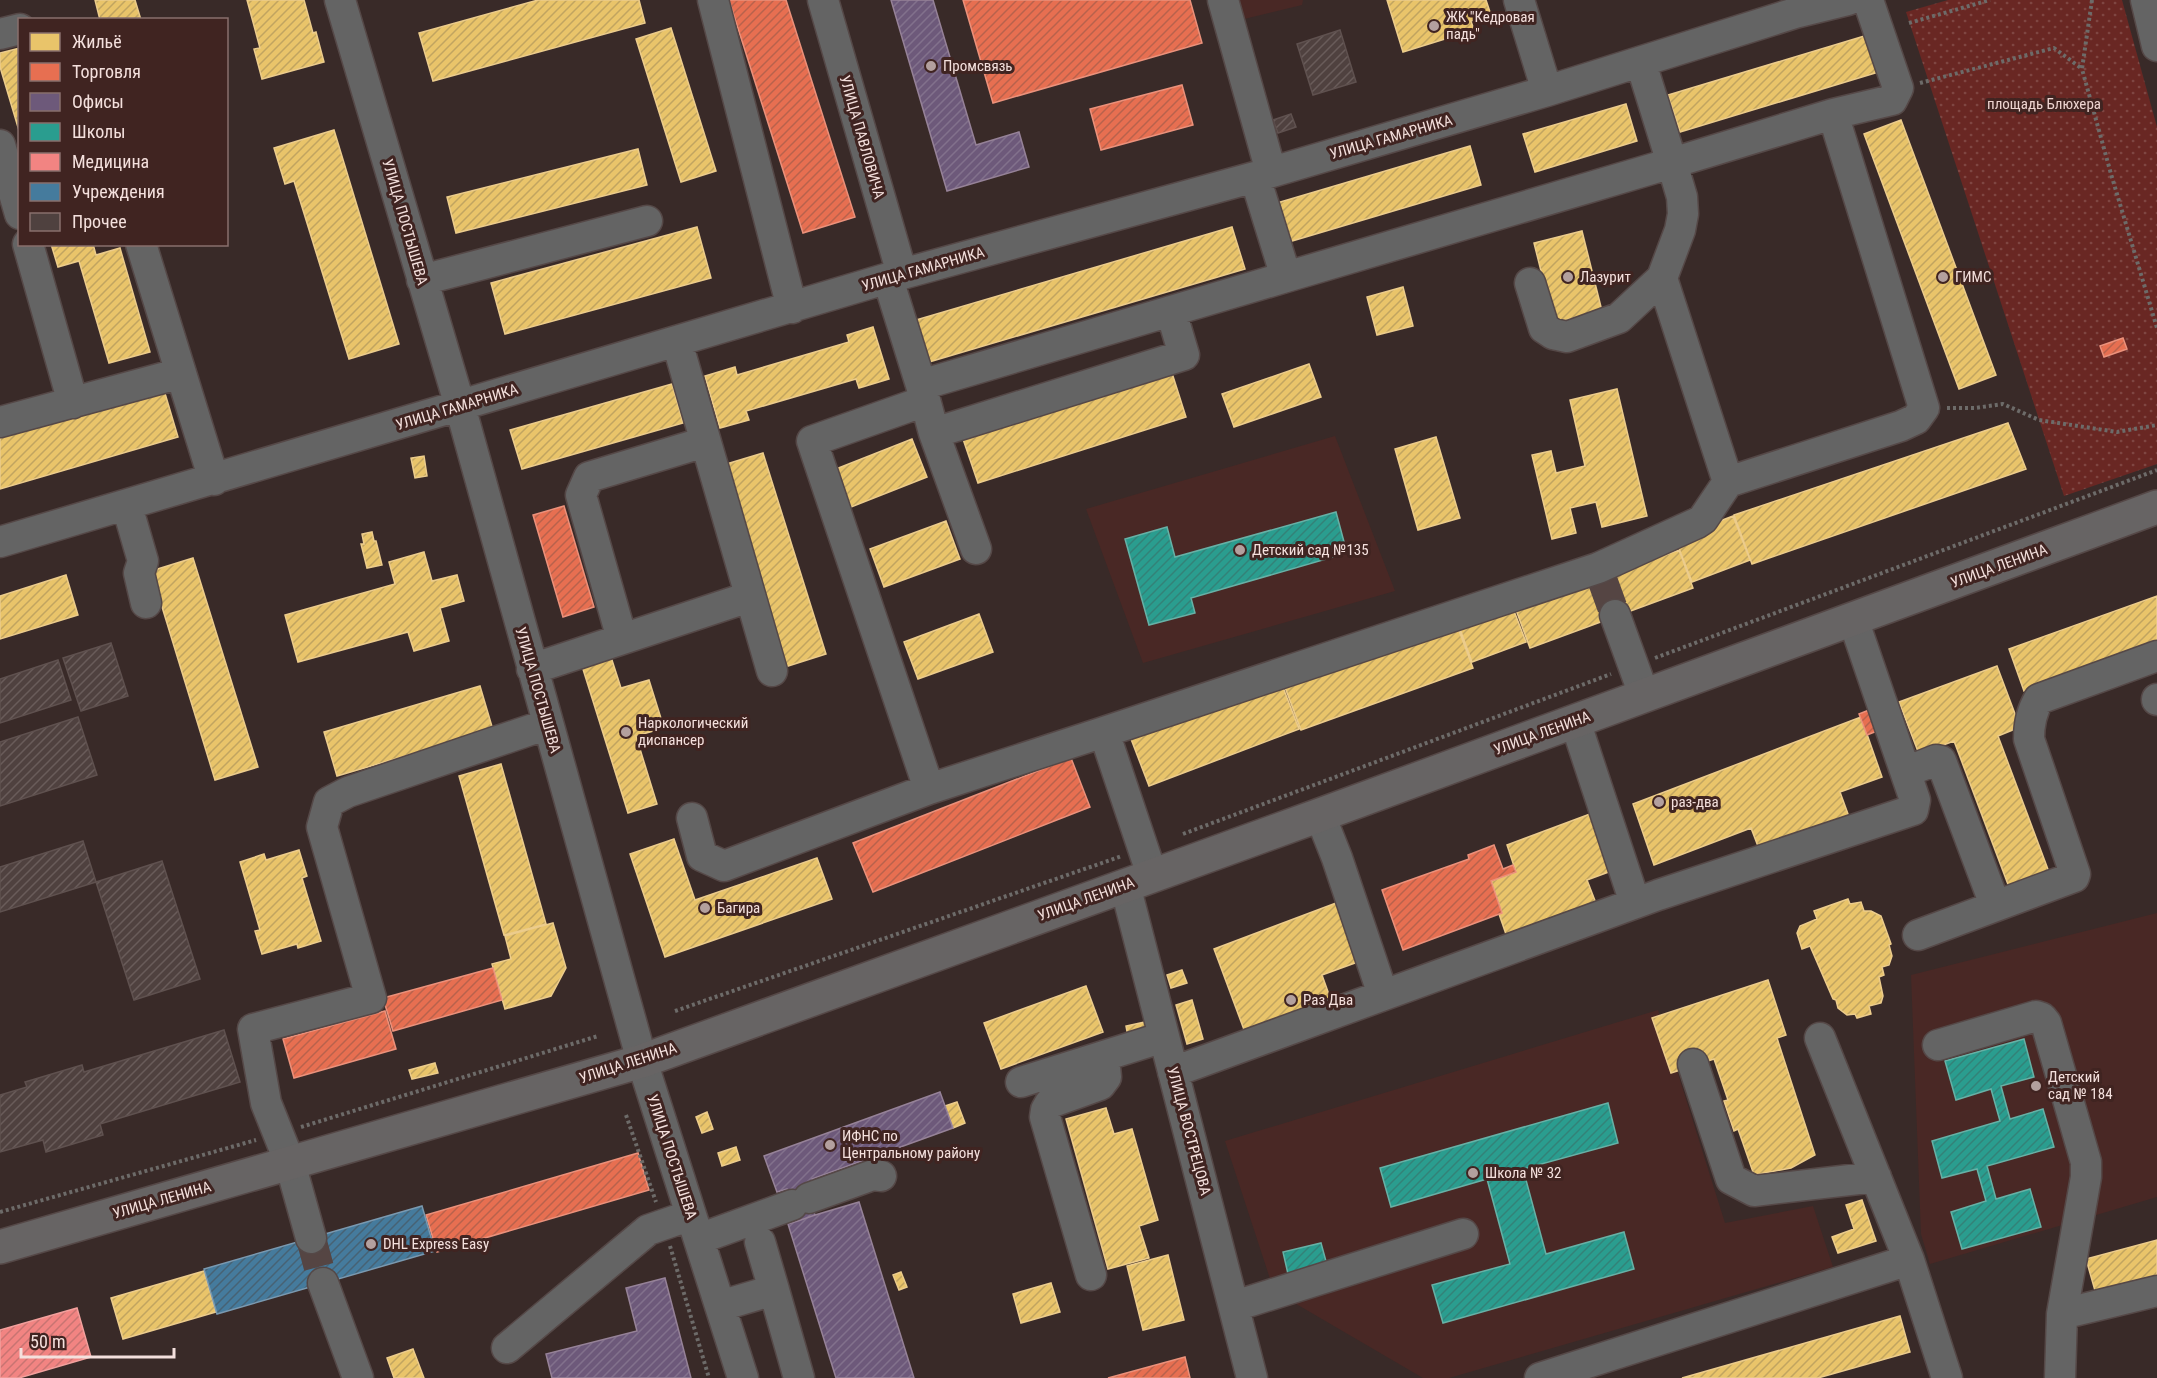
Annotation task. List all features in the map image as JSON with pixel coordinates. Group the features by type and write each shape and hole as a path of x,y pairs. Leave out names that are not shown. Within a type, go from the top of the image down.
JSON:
{"main road":[{"name":"УЛИЦА ЛЕНИНА","path":"0,1247 642,1061 1140,870 1320,815 1575,721 1639,680 1853,619 2157,507"}],"street":[{"name":"УЛИЦА ПОСТЫШЕВА","path":"340,0 460,406 642,1061 743,1378"},
{"path":"713,0 792,308"},
{"name":"УЛИЦА ПАВЛОВИЧА","path":"823,0 934,433 976,549"},
{"path":"1223,0 1286,277"},
{"path":"1519,0 1547,91"},
{"name":"УЛИЦА ГАМАРНИКА","path":"0,542 895,277 1263,174 1641,63 1793,7 1848,0"},
{"path":"929,789 812,441 923,393 1171,310 1833,114 1892,100 1898,88 1868,0"},
{"path":"2146,0 2156,38"},
{"path":"0,34 18,30"},
{"path":"1530,283 1544,328 1553,334 1567,337 1619,318 1662,278 1680,230 1683,213 1682,197 1641,63"},
{"path":"692,818 702,856 724,866 929,789 1600,573 1703,519 1728,482 1901,426 1916,419 1924,408 1833,114"},
{"path":"0,146 18,207"},
{"path":"422,280 647,221"},
{"path":"29,246 73,403"},
{"path":"142,246 214,480"},
{"path":"1662,278 1728,482"},
{"path":"934,433 1184,355 1171,310"},
{"path":"677,342 772,671"},
{"path":"0,422 182,373"},
{"path":"622,639 581,495 589,477 705,441"},
{"path":"127,506 143,561 139,573 146,603"},
{"path":"532,669 749,597"},
{"path":"1615,615 1639,680"},
{"path":"1173,1072 1635,903 1913,810 1916,800 1853,619"},
{"path":"1918,934 2073,878 2075,875 2029,739 2029,724 2033,710 2039,699 2157,656"},
{"path":"1575,721 1635,903"},
{"path":"311,1238 290,1163 266,1103 253,1029 371,998 322,827 329,802 348,792 548,724"},
{"name":"УЛИЦА ВОСТРЕЦОВА","path":"1104,732 1140,870 1164,1037 1252,1378"},
{"path":"1906,772 1936,760 1941,761 1995,905"},
{"path":"1320,815 1337,858 1383,995"},
{"path":"1938,1045 2036,1016 2042,1018 2046,1023 2086,1162 2086,1177 2062,1314 2060,1378"},
{"path":"1021,1082 1164,1037"},
{"path":"1820,1038 1909,1260 1947,1378"},
{"path":"1091,1275 1046,1117 1046,1110 1050,1103 1100,1085 1107,1077 1104,1057"},
{"path":"1693,1064 1731,1179 1754,1191 1876,1177"},
{"path":"507,1348 648,1230 695,1227 801,1201 873,1175 881,1176"},
{"path":"1235,1306 1463,1234"},
{"path":"760,1242 799,1378"},
{"path":"1540,1378 1909,1260"},
{"path":"323,1282 358,1378"},
{"path":"720,1306 774,1290"},
{"path":"2062,1314 2157,1291"}],"path":[{"path":"1909,23 1990,0"},
{"path":"2092,0 2082,69 2129,238 2157,328"},
{"path":"1898,88 2054,48 2082,69"},
{"path":"1924,408 1975,408 2003,404 2039,420 2117,432 2157,425"},
{"path":"1180,836 1639,680 2157,470"},
{"path":"675,1011 1140,870"}],"shaded area":[{"path":"1235,0 1303,0 1302,5 1240,20"},
{"name":"Детский сад №135","path":"1335,436 1395,591 1143,663 1086,509"},
{"name":"Детский сад № 184","path":"2157,913 2157,1197 1930,1264 1921,1234 1911,975"},
{"name":"Школа № 32","path":"1658,1010 1725,1223 1813,1206 1833,1267 1449,1378 1423,1378 1274,1291 1225,1141"}],"green space":[{"name":"площадь Блюхера","path":"1948,0 2122,0 2157,127 2157,464 2064,496 1906,12"}],"building: Жильё":[{"path":"95,0 135,0 140,18 100,18"},
{"path":"247,0 304,0 324,62 262,79 254,49 260,48"},
{"path":"538,0 639,0 645,23 433,81 419,33"},
{"name":"ЖК \"Кедровая падь\"","path":"1387,0 1486,0 1491,15 1471,21 1474,30 1403,52"},
{"path":"671,28 716,171 681,182 636,39"},
{"path":"1871,34 1882,71 1680,132 1668,95"},
{"path":"18,48 18,127 0,67 0,53"},
{"path":"1626,104 1637,141 1535,172 1523,134"},
{"path":"1901,120 1996,375 1959,389 1864,134"},
{"path":"334,130 399,344 349,359 294,181 285,184 274,148"},
{"path":"1470,146 1481,185 1282,244 1270,205"},
{"path":"638,149 647,185 456,233 447,197"},
{"path":"697,227 711,278 505,334 491,283"},
{"path":"1232,227 1245,269 929,362 916,320"},
{"name":"Лазурит","path":"1582,231 1602,311 1554,323 1534,243"},
{"path":"52,246 94,246 96,255 120,248 150,352 109,363 79,261 58,267"},
{"path":"1403,287 1413,326 1377,335 1367,297"},
{"path":"873,327 889,379 859,388 856,379 746,411 749,420 720,428 705,376 735,367 737,375 849,342 847,335"},
{"path":"1309,364 1321,397 1234,427 1222,394"},
{"path":"1172,373 1186,417 978,483 963,439"},
{"path":"672,384 683,423 522,469 510,430"},
{"path":"1617,389 1647,516 1602,527 1596,502 1570,508 1576,533 1552,539 1532,455 1551,451 1556,473 1585,466 1570,400"},
{"path":"164,390 178,437 0,489 0,438"},
{"path":"2008,423 2026,469 1752,564 1734,515"},
{"path":"1436,437 1460,518 1418,530 1395,449"},
{"path":"912,439 927,477 851,507 836,469"},
{"path":"763,453 826,654 785,667 723,465"},
{"path":"424,456 427,476 415,478 411,458"},
{"path":"1733,516 1750,560 1692,582 1675,538"},
{"path":"946,521 960,559 884,587 870,549"},
{"path":"372,532 382,565 367,568 361,544 364,544 362,534"},
{"path":"1679,550 1693,588 1530,648 1516,610"},
{"path":"424,552 432,581 457,575 464,601 440,608 449,641 414,651 408,632 298,662 285,615 395,584 389,562"},
{"path":"193,558 258,767 215,780 151,571"},
{"path":"66,575 78,615 0,639 0,596"},
{"path":"2157,596 2157,644 2024,691 2009,649"},
{"path":"1509,598 1526,642 1472,662 1456,618"},
{"path":"979,614 993,652 918,679 904,642"},
{"path":"1455,620 1473,668 1301,730 1283,682"},
{"name":"Наркологический диспансер","path":"611,657 621,688 649,680 664,728 636,736 657,804 628,813 582,666"},
{"path":"1997,666 2020,727 1998,736 2049,872 2009,887 1954,741 1919,754 1899,702"},
{"path":"1281,682 1299,729 1149,786 1131,739"},
{"path":"480,686 493,730 337,776 324,732"},
{"path":"1861,717 1882,777 1840,792 1852,825 1761,854 1751,828 1654,865 1633,804"},
{"path":"501,764 546,924 504,935 459,776"},
{"path":"1606,808 1625,866 1587,880 1599,911 1508,940 1491,881 1516,872 1507,845"},
{"path":"674,839 695,900 817,858 832,899 665,957 630,854"},
{"path":"299,850 307,876 302,878 321,941 298,948 297,944 262,954 255,931 260,930 240,862 264,854 266,860"},
{"path":"1848,899 1850,904 1861,902 1864,911 1871,911 1881,916 1891,944 1889,945 1892,956 1889,965 1882,967 1884,975 1879,977 1883,996 1881,1003 1869,1006 1871,1014 1857,1018 1855,1014 1847,1015 1838,1008 1810,946 1802,949 1797,933 1800,926 1817,919 1814,911"},
{"path":"1344,900 1366,959 1322,975 1332,1003 1246,1035 1214,949"},
{"path":"553,923 566,968 551,996 505,1009 492,964 511,959 505,936"},
{"path":"1182,970 1187,983 1171,988 1167,975"},
{"path":"1768,980 1786,1035 1777,1038 1815,1155 1791,1168 1754,1175 1738,1129 1734,1131 1724,1101 1728,1100 1714,1059 1671,1073 1652,1018"},
{"path":"1086,986 1103,1032 1001,1069 984,1023"},
{"path":"1192,1000 1203,1039 1187,1044 1176,1005"},
{"path":"1145,1022 1148,1038 1129,1042 1126,1026"},
{"path":"435,1063 438,1073 412,1079 409,1070"},
{"path":"957,1102 965,1123 953,1128 945,1106"},
{"path":"1106,1108 1114,1134 1132,1129 1158,1220 1139,1226 1149,1258 1108,1269 1066,1119"},
{"path":"707,1112 713,1129 702,1133 696,1117"},
{"path":"736,1147 740,1160 722,1166 718,1153"},
{"path":"1862,1200 1876,1241 1838,1253 1832,1237 1854,1229 1846,1205"},
{"path":"2157,1240 2157,1277 2096,1294 2086,1259"},
{"path":"1168,1255 1184,1320 1143,1330 1127,1266"},
{"path":"204,1271 216,1312 123,1339 111,1298"},
{"path":"901,1272 907,1287 899,1290 893,1275"},
{"path":"1051,1283 1060,1312 1021,1323 1013,1294"},
{"path":"1900,1316 1910,1352 1818,1378 1682,1378"},
{"path":"413,1349 424,1378 394,1378 387,1358"}],"building: Торговля":[{"path":"729,0 786,0 855,217 803,233"},
{"path":"963,0 1190,0 1202,43 993,103"},
{"path":"1182,85 1193,125 1101,150 1090,109"},
{"path":"2123,338 2127,349 2104,357 2100,346"},
{"path":"564,506 594,607 563,617 533,515"},
{"path":"1869,710 1877,731 1867,735 1859,714"},
{"path":"1071,758 1090,807 873,892 853,843"},
{"path":"1494,845 1503,869 1513,865 1516,872 1491,881 1502,913 1403,950 1382,890 1469,859 1468,855"},
{"path":"493,968 502,1000 393,1031 383,998"},
{"path":"385,1011 396,1049 294,1078 283,1039"},
{"path":"638,1153 649,1190 437,1252 426,1215"},
{"path":"1185,1357 1190,1378 1108,1378"}],"building: Офисы":[{"name":"Промсвязь","path":"891,0 933,0 976,145 1019,132 1029,167 947,191"},
{"path":"940,1092 953,1128 812,1179 815,1185 806,1189 815,1215 798,1221 787,1189 777,1192 764,1156"},
{"path":"940,1092 953,1128 812,1179 815,1185 806,1189 815,1215 859,1202 914,1378 836,1378 788,1224 798,1221 787,1189 777,1192 764,1156"},
{"path":"665,1278 691,1378 552,1378 546,1354 637,1331 626,1288"}],"building: Школы":[{"path":"1336,512 1347,553 1191,598 1195,613 1149,625 1125,539 1167,527 1175,557"},
{"path":"2024,1039 2034,1077 2001,1086 2010,1119 2043,1109 2054,1147 1987,1166 1996,1199 2030,1189 2041,1227 1962,1249 1951,1212 1986,1201 1977,1169 1942,1178 1932,1141 2000,1121 1991,1089 1956,1100 1945,1061"},
{"path":"1608,1103 1618,1143 1523,1169 1546,1254 1624,1232 1634,1269 1443,1323 1432,1285 1510,1264 1487,1179 1391,1207 1380,1168"},
{"path":"1321,1243 1327,1265 1288,1274 1283,1252"}],"building: Медицина":[{"path":"77,1308 91,1357 19,1378 0,1378 0,1330"}],"building: Учреждения":[{"path":"422,1206 435,1251 217,1314 204,1269"}],"building: Прочее":[{"path":"1340,30 1356,82 1313,95 1297,44"},
{"path":"1291,114 1296,127 1278,133 1273,120"},
{"path":"111,643 128,696 81,711 63,658"},
{"path":"58,660 71,700 0,723 0,679"},
{"path":"78,717 97,775 0,806 0,742"},
{"path":"83,841 96,882 0,912 0,867"},
{"path":"162,861 200,979 134,1000 96,882"},
{"path":"224,1030 240,1082 100,1124 103,1135 46,1152 43,1140 0,1152 0,1095 27,1087 25,1082 82,1065 84,1072"}],"tunnel":[{"path":"1602,579 1615,615"},
{"path":"311,1238 323,1283"}],"place":[{"name":"ЖК \"Кедровая падь\"","path":"1434,26"},
{"name":"Промсвязь","path":"931,66"},
{"name":"Лазурит","path":"1568,277"},
{"name":"ГИМС","path":"1943,277"},
{"name":"Детский сад №135","path":"1240,550"},
{"name":"Наркологический диспансер","path":"626,732"},
{"name":"раз-два","path":"1659,802"},
{"name":"Багира","path":"705,908"},
{"name":"Раз Два","path":"1291,1000"},
{"name":"Детский сад № 184","path":"2036,1086"},
{"name":"ИФНС по Центральному району","path":"830,1145"},
{"name":"Школа № 32","path":"1473,1173"},
{"name":"DHL Express Easy","path":"371,1244"}]}
